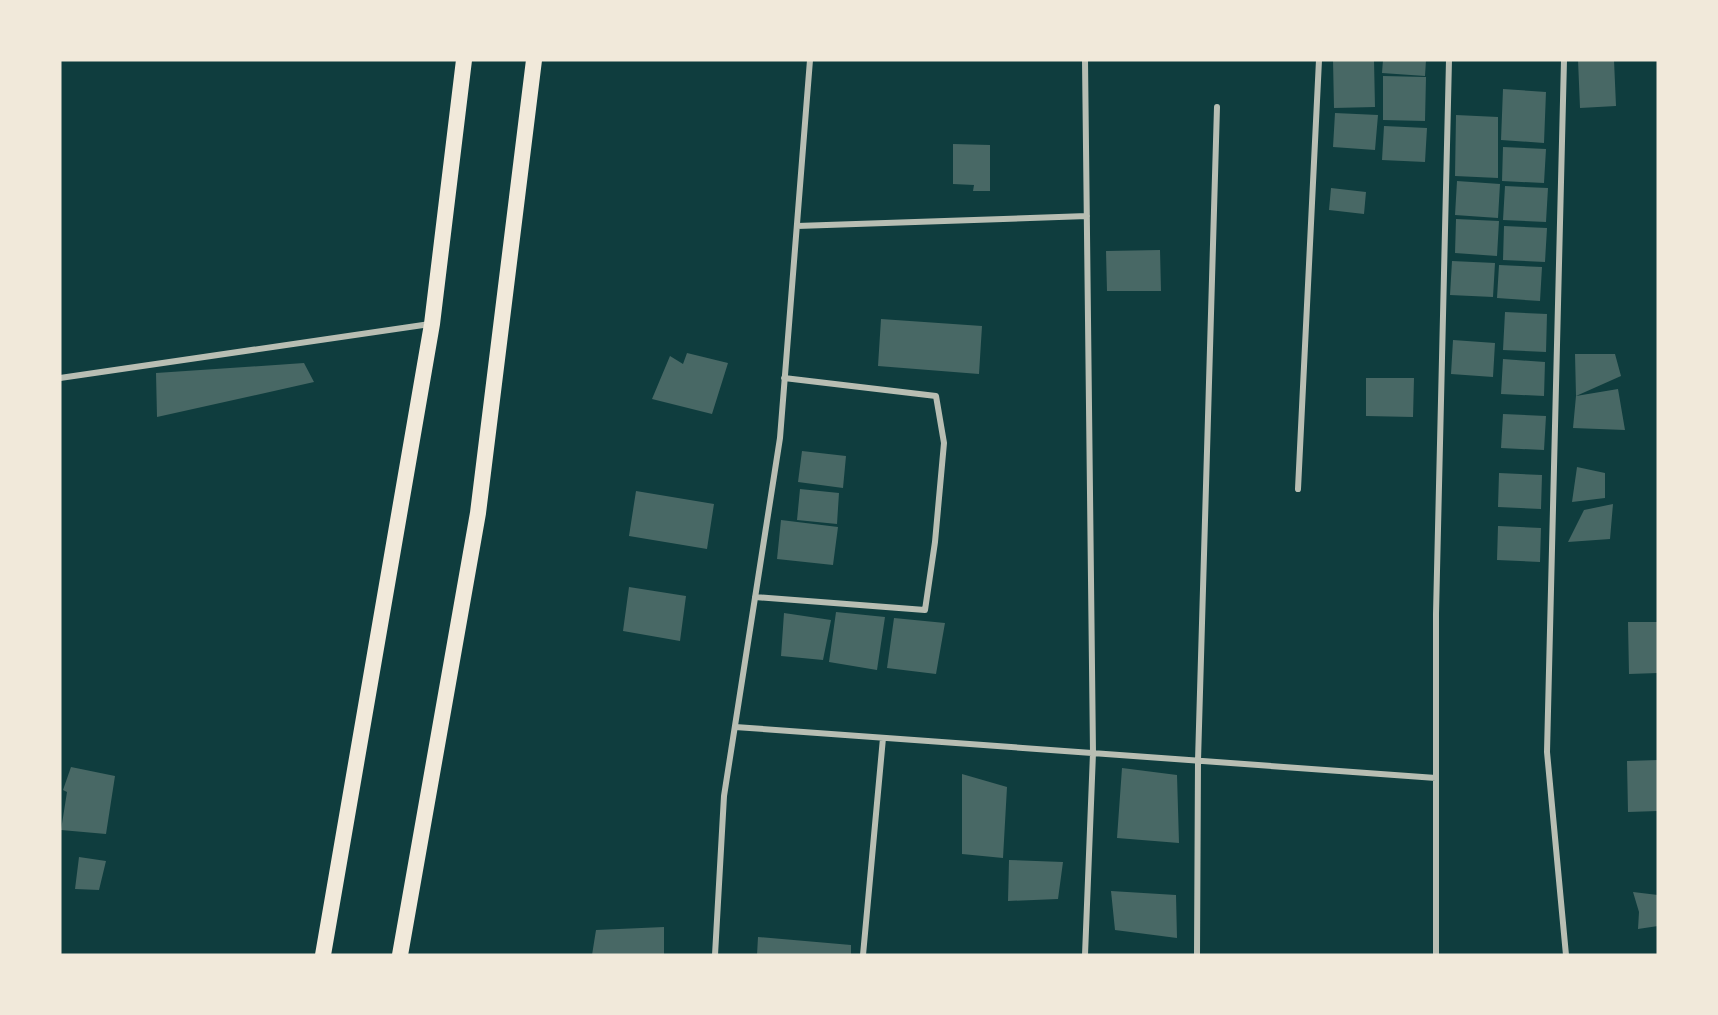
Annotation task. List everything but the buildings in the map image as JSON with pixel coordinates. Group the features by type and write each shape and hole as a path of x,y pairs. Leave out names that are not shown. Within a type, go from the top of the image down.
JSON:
{"highway":[{"path":"323,955 432,324 464,60"},
{"path":"400,955 478,513 534,60"}],"street":[{"path":"715,955 724,796 780,438 810,60"},
{"path":"1085,60 1093,753 1085,955"},
{"path":"1298,489 1319,60"},
{"path":"1436,955 1436,614 1449,60"},
{"path":"1564,60 1547,752 1566,955"},
{"path":"1197,955 1198,761 1217,107"},
{"path":"797,226 1087,216"},
{"path":"60,378 432,324"},
{"path":"755,597 925,610 935,542 944,443 936,396 784,378"},
{"path":"735,727 1436,778"},
{"path":"863,955 884,738"}]}
